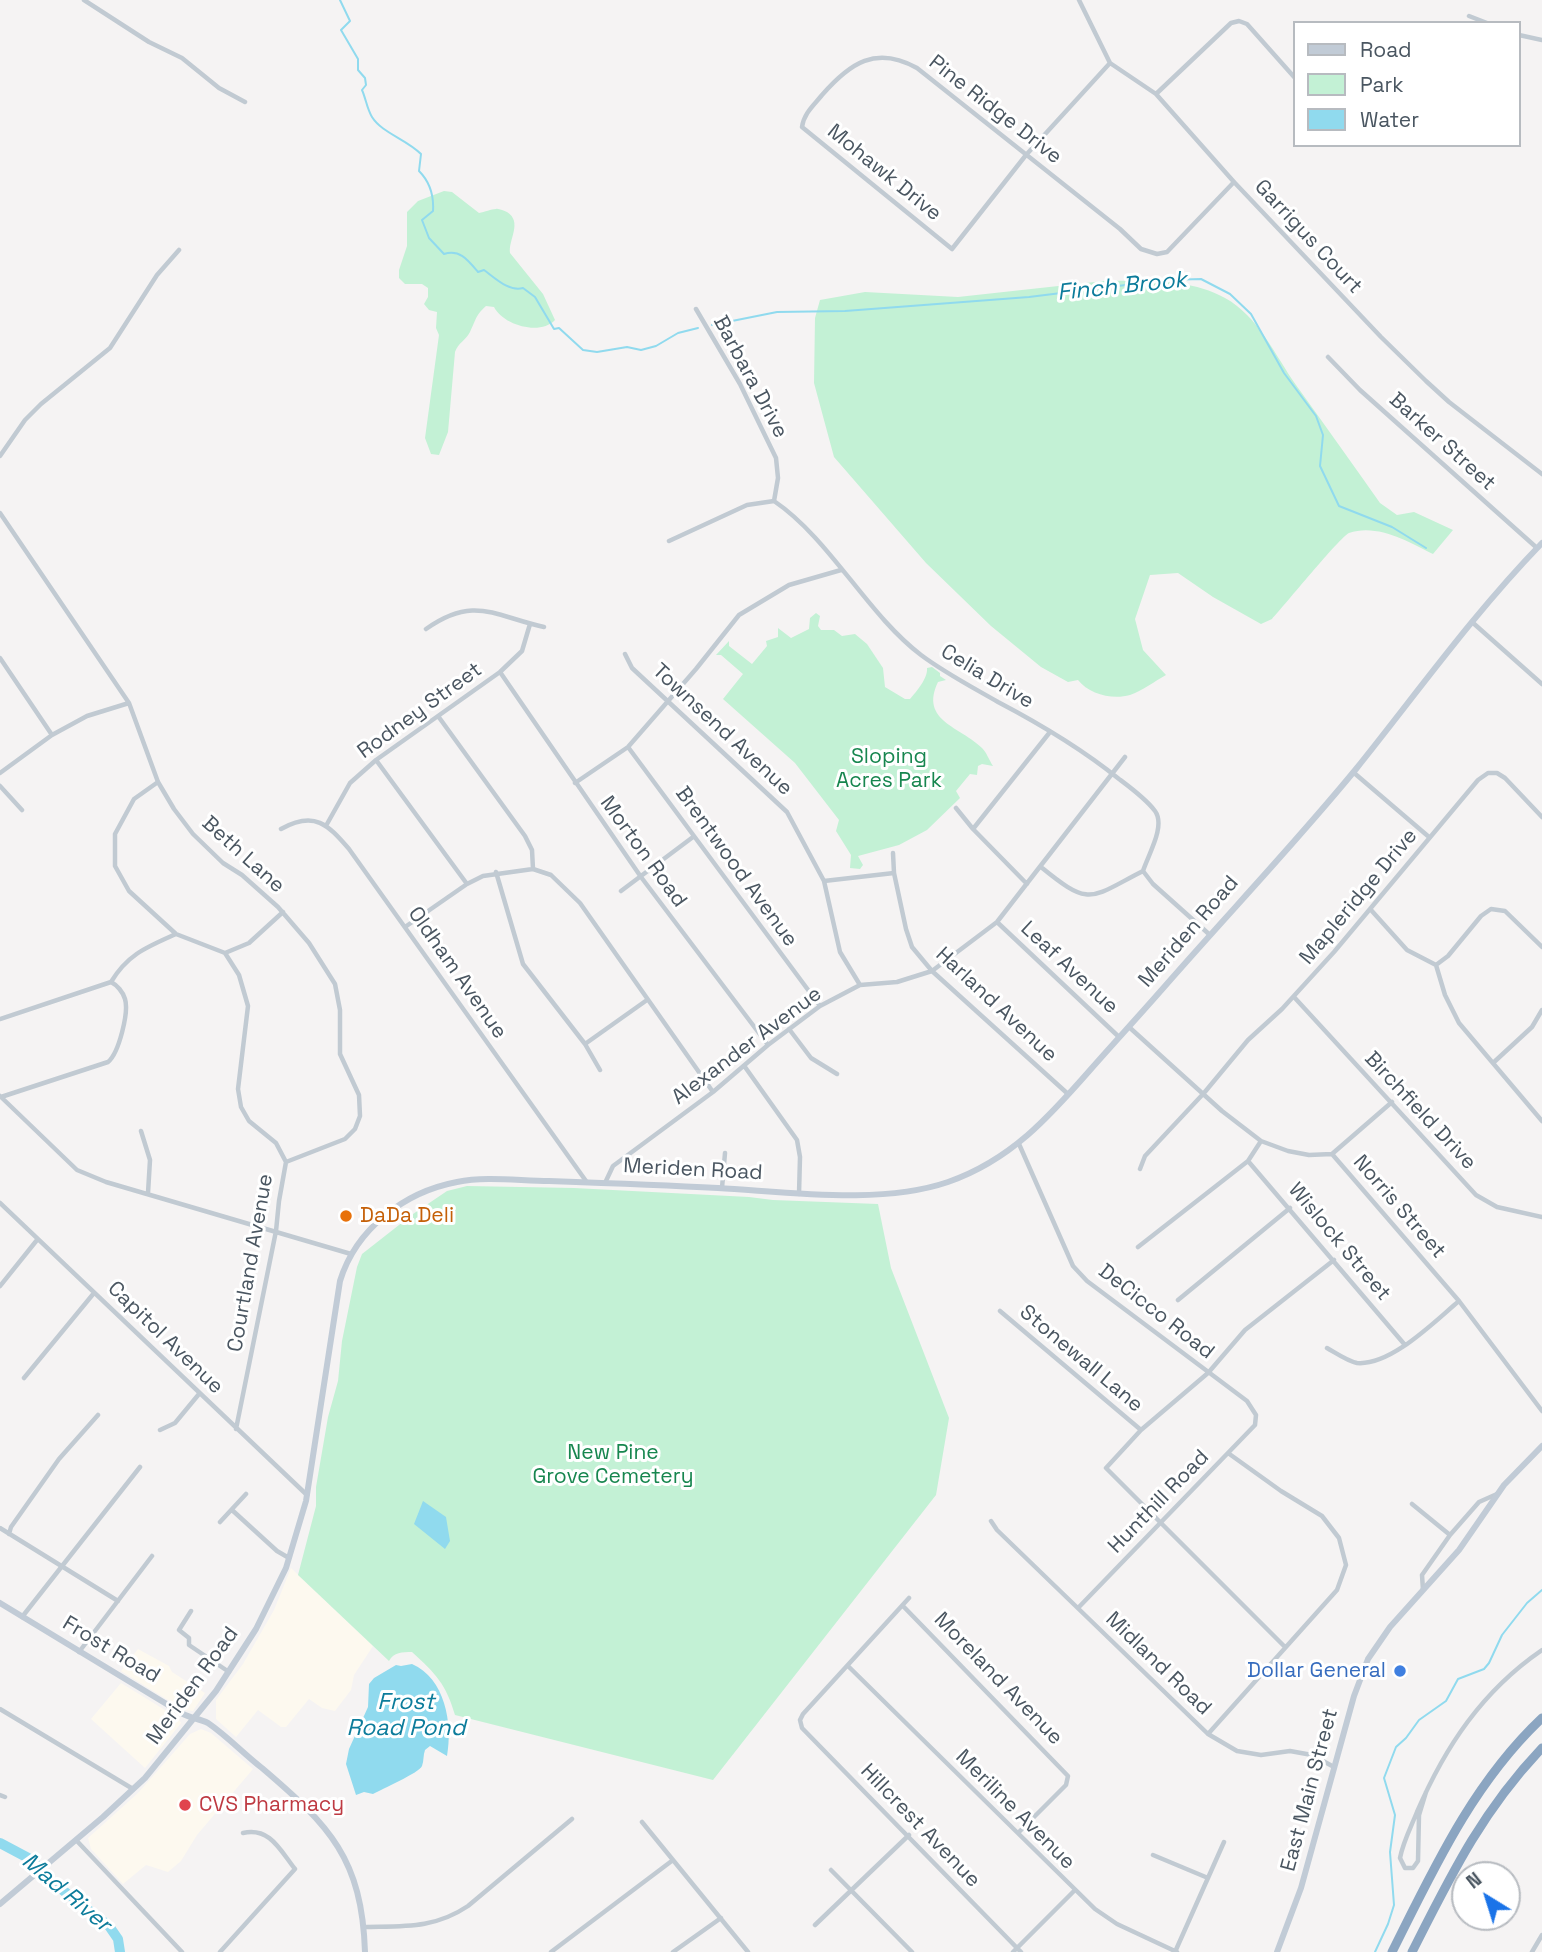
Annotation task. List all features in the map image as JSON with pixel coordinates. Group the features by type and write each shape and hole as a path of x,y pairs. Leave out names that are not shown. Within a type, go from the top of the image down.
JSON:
{"highway":[{"path":"1392,1952 1465,1811 1504,1758 1542,1718"},
{"path":"1412,1952 1479,1825 1542,1748"}],"main road":[{"name":"Meriden Road","path":"0,1903 134,1790 230,1672 264,1614 289,1558 307,1496 340,1281 351,1254 368,1230 396,1208 432,1189 455,1182 586,1182 799,1194 881,1193 939,1184 979,1168 1019,1144 1129,1027 1353,772 1472,622 1540,545"},
{"name":"East Main Street","path":"1277,1952 1297,1900 1363,1669 1381,1638 1464,1542 1517,1470 1542,1446"},
{"name":"Frost Road","path":"0,1603 183,1714 208,1724 301,1802 326,1828 353,1875 361,1900 365,1952"}],"street":[{"path":"84,0 149,42 182,58 219,88 245,102"},
{"name":"Garrigus Court","path":"1079,0 1110,63 1156,94 1234,182 1426,381 1542,474"},
{"path":"1469,16 1482,21"},
{"path":"1156,94 1231,23 1239,21 1247,24 1294,77"},
{"path":"1521,35 1542,40"},
{"name":"Pine Ridge Drive","path":"803,118 835,80 860,62 883,57 900,58 917,68 1142,249 1157,254 1167,252 1234,182"},
{"path":"1026,155 1110,63"},
{"name":"Mohawk Drive","path":"803,118 802,127 952,249 1026,155"},
{"path":"0,456 41,404 110,348 157,275 179,250"},
{"name":"Barbara Drive","path":"695,309 755,412 776,458 778,478 774,501"},
{"name":"Barker Street","path":"1328,357 1360,390 1540,545"},
{"path":"669,541 747,505 774,501"},
{"name":"Celia Drive","path":"774,501 793,516 896,632 921,655 1093,758 1154,809 1159,817 1159,827 1143,871"},
{"name":"Beth Lane","path":"0,513 129,703 158,782 193,834 223,863 265,894 283,912 309,943 335,984 340,1010 340,1054 359,1095 361,1109 358,1122 349,1136 286,1162"},
{"path":"575,783 628,747 738,615 789,585 842,570"},
{"path":"426,629 442,618 463,610 489,611 544,628"},
{"path":"1472,622 1542,684"},
{"name":"Rodney Street","path":"327,824 350,783 376,760 500,672 522,651 530,624"},
{"name":"Townsend Avenue","path":"625,654 632,668 770,794 786,812 824,881 840,952 860,985"},
{"path":"0,657 52,736"},
{"name":"Morton Road","path":"500,672 641,877 768,1045"},
{"path":"0,773 52,736 87,716 129,703"},
{"path":"438,716 525,836 532,850 533,869"},
{"path":"973,830 1050,732"},
{"name":"Brentwood Avenue","path":"628,747 820,1006"},
{"name":"Alexander Avenue","path":"605,1183 613,1166 713,1092 768,1045 820,1006 860,985 897,982 932,971 997,922 1125,757"},
{"path":"376,760 467,884"},
{"path":"1353,772 1429,837"},
{"name":"Mapleridge Drive","path":"1140,1169 1145,1156 1204,1093 1248,1040 1294,997 1371,910 1478,780 1488,773 1506,778 1542,817"},
{"path":"158,782 134,799 115,834 115,866 128,891 176,934 225,953 249,943 283,912"},
{"path":"0,786 22,810"},
{"path":"956,808 973,830 1027,884"},
{"path":"281,829 291,823 305,820 327,824"},
{"name":"Oldham Avenue","path":"327,824 349,849 586,1182"},
{"path":"621,891 693,838"},
{"name":"Harland Avenue","path":"893,853 894,873 912,947 932,971 1068,1094"},
{"path":"1041,867 1075,893 1082,895 1093,895 1143,871 1153,884 1210,935"},
{"path":"405,927 467,884 496,872 533,869 551,875 580,903 713,1092"},
{"path":"496,872 523,964 585,1044 600,1070"},
{"path":"824,881 894,873"},
{"path":"1436,965 1448,956 1480,916 1491,909 1505,911 1542,947"},
{"path":"1371,910 1407,950 1436,965 1445,995 1459,1023 1542,1121"},
{"name":"Leaf Avenue","path":"997,922 1119,1037"},
{"path":"0,1019 111,982 121,966 134,954 176,934"},
{"name":"Courtland Avenue","path":"225,953 239,975 248,1006 238,1089 241,1107 249,1121 276,1143 286,1162 276,1231 236,1429"},
{"path":"111,982 118,985 126,1000 122,1034 115,1057 108,1062 1,1097 77,1170 106,1182 351,1254"},
{"name":"Birchfield Drive","path":"1294,997 1476,1195 1497,1207 1542,1217"},
{"path":"585,1044 647,1000"},
{"path":"1493,1063 1532,1027 1542,1010"},
{"name":"Norris Street","path":"1129,1027 1222,1111 1261,1141 1287,1152 1332,1154 1459,1301 1542,1411"},
{"path":"789,1029 811,1058 837,1074"},
{"path":"745,1067 797,1140 800,1157 799,1194"},
{"path":"1332,1154 1392,1102"},
{"path":"141,1131 150,1160 148,1193"},
{"path":"1138,1247 1248,1161 1261,1141"},
{"name":"DeCicco Road","path":"1019,1144 1073,1266 1087,1281 1247,1401 1256,1415"},
{"path":"722,1188 725,1153"},
{"name":"Wislock Street","path":"1248,1161 1405,1345"},
{"name":"Capitol Avenue","path":"0,1203 307,1496"},
{"path":"1178,1300 1290,1208"},
{"path":"0,1286 37,1240"},
{"path":"1285,1647 1159,1524 1106,1468 1141,1430 1208,1373 1245,1330 1334,1260"},
{"path":"24,1378 94,1293"},
{"path":"1327,1348 1357,1363 1379,1360 1405,1345 1459,1301"},
{"name":"Stonewall Lane","path":"1000,1311 1141,1430"},
{"path":"160,1430 175,1423 199,1394"},
{"path":"9,1534 11,1527 60,1459 98,1415"},
{"name":"Hunthill Road","path":"1078,1608 1255,1425 1256,1415"},
{"path":"1208,1734 1336,1590 1346,1565 1339,1538 1322,1516 1228,1452"},
{"path":"22,1617 140,1467"},
{"path":"220,1522 246,1494"},
{"path":"1423,1590 1422,1575 1450,1535 1479,1502 1497,1494"},
{"path":"1412,1504 1450,1535"},
{"path":"232,1510 277,1551 289,1558"},
{"name":"Midland Road","path":"991,1521 997,1530 1208,1734 1237,1751 1261,1755 1290,1751 1303,1753 1335,1768"},
{"path":"0,1528 118,1601"},
{"path":"79,1652 152,1556"},
{"path":"848,1666 909,1598"},
{"name":"Moreland Avenue","path":"904,1606 1068,1776 1066,1785 1018,1833"},
{"path":"191,1611 179,1630 188,1637 189,1644 230,1672"},
{"path":"1426,1792 1419,1815 1418,1861 1413,1868 1405,1868 1400,1862 1401,1853 1426,1792 1457,1736 1471,1716 1514,1673 1542,1650"},
{"name":"Hillcrest Avenue","path":"848,1666 803,1714 800,1720 802,1728 909,1835 1017,1951"},
{"name":"Meriline Avenue","path":"848,1666 1074,1891 1117,1924 1176,1952"},
{"path":"0,1709 134,1790"},
{"path":"364,1927 428,1925 452,1917 572,1819"},
{"path":"642,1822 748,1952"},
{"path":"220,1952 295,1869 265,1834 256,1830 243,1833"},
{"path":"815,1925 909,1835"},
{"path":"76,1840 182,1952"},
{"path":"1176,1952 1224,1842"},
{"path":"1153,1855 1208,1878"},
{"path":"551,1952 673,1860"},
{"path":"831,1870 912,1952"},
{"path":"1017,1951 1074,1891"},
{"path":"673,1952 721,1918"},
{"path":"1532,1952 1542,1934"},
{"path":"172,1952 178,1947"}],"shaded area":[{"path":"291,1568 373,1646 354,1675 351,1690 335,1711 322,1708 309,1699 286,1727 281,1727 258,1710 236,1737 216,1719 216,1700 243,1664 274,1610"},
{"path":"138,1649 169,1666 172,1672 205,1693 193,1711 184,1710 121,1671"},
{"path":"121,1683 178,1718 181,1723 145,1768 91,1719"},
{"path":"201,1729 211,1733 253,1769 197,1835 181,1861 168,1872 146,1865 123,1884 91,1849 88,1838 138,1793 190,1734"}],"green space":[{"path":"444,191 452,192 479,213 498,209 512,216 514,226 510,253 543,294 555,320 548,325 531,328 513,323 494,307 486,306 455,352 448,432 439,455 431,454 425,438 439,335 436,328 437,312 429,310 424,304 428,297 428,288 422,284 405,284 399,278 399,270 407,246 407,212 418,201"},
{"path":"1104,281 1181,284 1211,292 1237,306 1265,337 1380,503 1397,515 1414,512 1453,530 1433,554 1382,532 1371,530 1349,533 1272,619 1261,624 1213,597 1178,573 1150,575 1135,619 1143,650 1166,675 1130,695 1101,695 1078,680 1068,682 1041,667 991,626 926,563 834,457 814,383 815,318 820,300 865,292 958,297"},
{"name":"Sloping Acres Park","path":"816,613 820,616 818,626 821,630 834,630 842,636 855,634 867,644 883,668 885,687 905,699 910,699 919,688 927,668 932,667 940,673 946,680 938,682 934,695 934,706 938,714 982,748 993,766 978,766 977,775 970,774 956,791 960,798 927,830 899,845 858,856 863,865 860,869 850,868 851,855 836,831 839,820 795,763 723,699 743,674 721,655 716,655 729,641 729,646 752,664 767,646 766,641 778,637 778,628 791,638 809,629 810,618"},
{"name":"New Pine Grove Cemetery","path":"467,1186 574,1188 878,1204 891,1268 949,1418 936,1495 713,1780 455,1715 439,1680 412,1652 396,1654 389,1661 298,1575 316,1506 316,1487 328,1417 338,1381 342,1341 362,1254 447,1191"}],"water":[{"path":"423,1501 446,1517 450,1541 445,1549 414,1524"},
{"name":"Frost Road Pond","path":"412,1664 432,1680 444,1703 449,1730 447,1756 430,1746 425,1750 422,1766 414,1773 373,1794 364,1792 356,1795 346,1764 349,1749 368,1707 369,1684 396,1665"}],"waterway":[{"name":"Finch Brook","path":"340,0 350,21 341,30 358,59 358,70 365,78 366,85 362,90 370,114 376,123 421,154 419,171 429,184 433,205 433,211 422,220 429,238 444,254 459,254 478,272 484,270 507,286 523,288 535,297 554,329 559,328 583,350 597,352 627,347 641,350 656,346 678,333 698,328"},
{"name":"Finch Brook","path":"712,325 777,312 845,311 1029,297 1166,280 1201,279 1230,294 1251,314 1284,373 1316,416 1323,435 1320,466 1339,506 1392,527 1426,548"},
{"path":"1375,1952 1394,1905 1390,1852 1395,1815 1384,1778 1396,1747 1419,1720 1446,1701 1458,1679 1484,1669 1502,1635 1527,1603 1542,1590"},
{"name":"Mad River","path":"0,1843 32,1860 56,1885 109,1926 118,1939 120,1952"}],"place":[{"name":"DaDa Deli","path":"346,1216"},
{"name":"Dollar General","path":"1400,1671"},
{"name":"CVS Pharmacy","path":"185,1805"}]}
